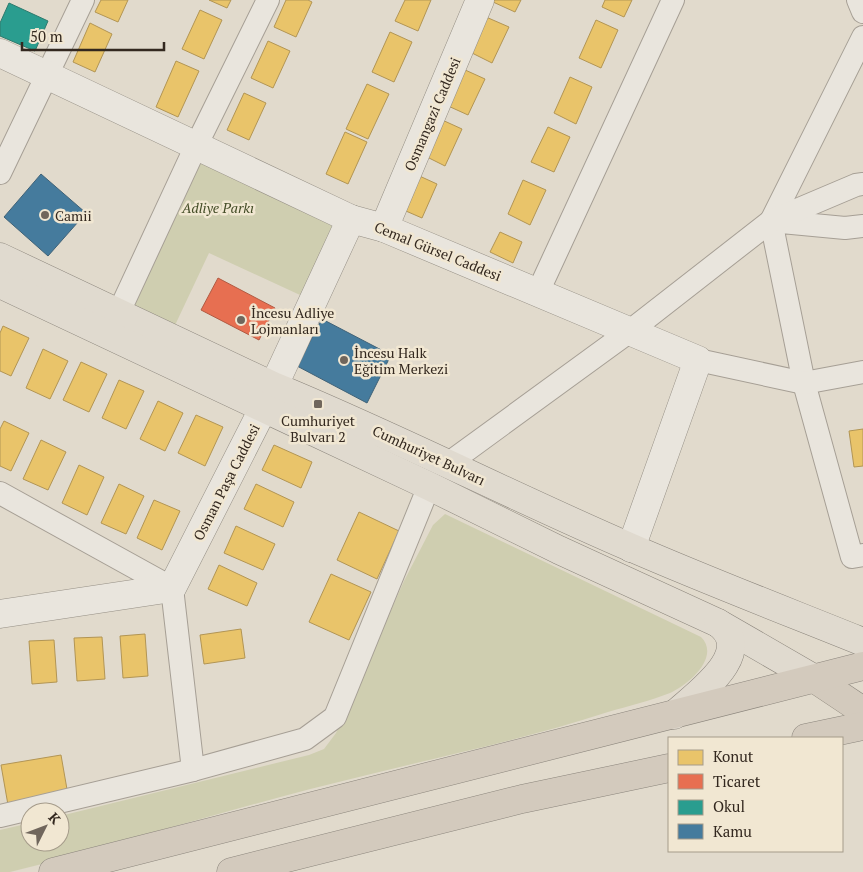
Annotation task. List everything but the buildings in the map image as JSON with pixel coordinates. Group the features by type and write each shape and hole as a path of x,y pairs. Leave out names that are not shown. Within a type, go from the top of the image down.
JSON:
{"highway":[{"path":"53,872 863,666"},
{"path":"815,679 863,711"},
{"path":"811,737 863,726"},
{"path":"231,872 522,799 668,768"}],"main road":[{"name":"Osmangazi Caddesi","path":"384,228 480,0"},
{"name":"Cemal Gürsel Caddesi","path":"0,53 351,218 384,228 698,360"},
{"name":"Osman Paşa Caddesi","path":"172,588 268,398 351,218"},
{"name":"Cumhuriyet Bulvarı","path":"0,257 118,314 429,486 559,550 718,623 815,679"},
{"name":"Cumhuriyet Bulvarı","path":"0,284 268,398 449,463 631,548 863,642"},
{"path":"631,548 698,360"},
{"path":"0,614 172,588"},
{"path":"674,715 719,674 726,664 731,653 731,645 725,629 718,623"}],"street":[{"path":"0,174 83,0"},
{"path":"118,314 196,146 268,0"},
{"path":"538,292 674,0"},
{"path":"858,0 863,12"},
{"path":"863,37 771,221 804,383 852,557 863,555"},
{"path":"449,463 630,331 771,221 856,185 863,184"},
{"path":"771,221 844,228 863,226"},
{"path":"698,360 804,383 863,372"},
{"path":"0,816 193,770 305,739 335,717 429,486"},
{"path":"0,493 172,588 193,770"}],"green space":[{"name":"Adliye Parkı","path":"196,146 351,219 313,301 209,253 169,338 118,314"},
{"path":"445,514 701,637 706,645 705,661 700,670 685,684 670,693 647,701 518,738 285,796 42,864 10,872 0,872 0,830 20,825 20,852 70,852 70,814 309,755 324,749 336,733 404,581 433,525"}],"place":[{"name":"Camii","path":"45,215"},
{"name":"İncesu Adliye Lojmanları","path":"241,320"},
{"name":"İncesu Halk Eğitim Merkezi","path":"344,360"},
{"name":"Cumhuriyet Bulvarı 2","path":"318,404"}]}
